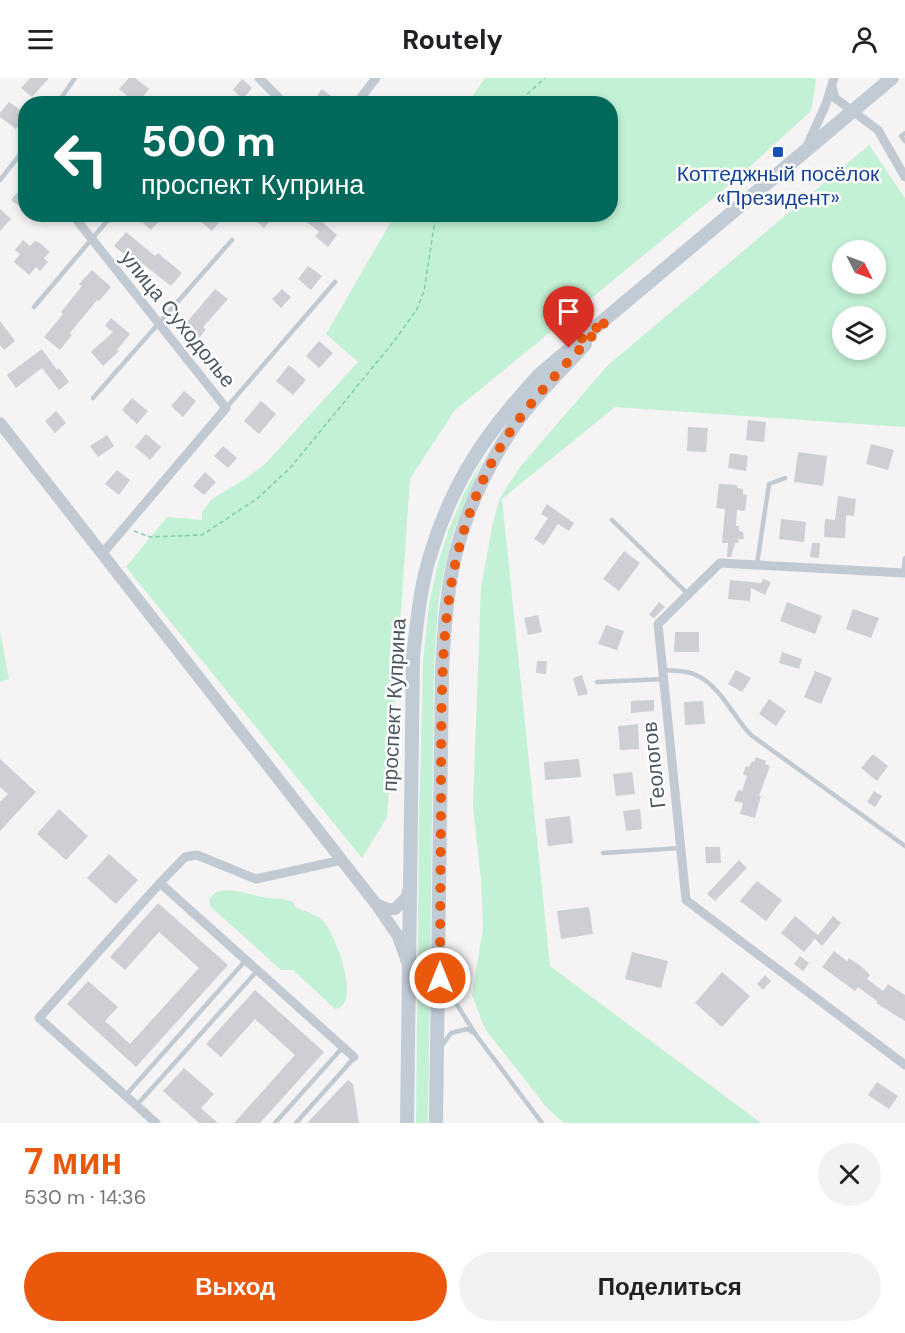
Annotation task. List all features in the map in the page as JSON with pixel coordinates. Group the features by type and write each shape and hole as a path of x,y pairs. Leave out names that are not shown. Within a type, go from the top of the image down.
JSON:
{"main road":[{"name":"проспект Куприна","path":"407,1123 413,657 420,601 430,553 451,497 477,450 505,412 541,373 569,348 607,320 892,78"},
{"name":"проспект Куприна","path":"436,1123 440,978 442,670 446,612 454,564 471,509 491,463 510,432 547,384 607,320"}],"street":[{"path":"259,78 277,96"},
{"path":"362,96 376,78"},
{"path":"833,83 835,98 878,130 905,177"},
{"path":"803,154 833,83"},
{"name":"улица Суходолье","path":"78,222 226,408 102,554"},
{"path":"0,423 376,904 398,936 410,977"},
{"name":"Геологов","path":"904,573 720,563 658,624 686,900 905,1065"},
{"path":"156,1123 39,1018 179,862 192,855 256,879 342,860"},
{"path":"160,883 354,1057"},
{"path":"376,904 395,909 401,905 409,888"}],"lane":[{"path":"63,96 75,78"},
{"path":"905,133 901,136 905,141"},
{"path":"0,180 18,159"},
{"path":"34,307 107,222"},
{"path":"93,398 232,240"},
{"path":"226,408 335,282"},
{"path":"757,564 769,484 785,478"},
{"path":"612,520 688,594"},
{"path":"904,573 905,558"},
{"path":"597,682 663,674 695,674 711,685 751,735 905,846"},
{"path":"603,853 681,848"},
{"path":"125,1095 246,960"},
{"path":"136,1106 258,970"},
{"path":"440,978 476,1035 542,1123"},
{"path":"438,1062 441,1046 451,1033 467,1029 476,1035"},
{"path":"275,1123 343,1047"},
{"path":"296,1123 354,1057"}],"path":[{"path":"525,96 545,78"},
{"path":"125,527 150,537 202,535 258,498 291,467 395,340 417,309 424,291 435,222"}],"green space":[{"path":"485,78 815,78 816,81 811,111 734,181 454,411 410,479 387,817 362,858 126,567 167,517 202,520 202,512 212,499 248,477 267,462 358,362 326,334 391,222 618,222 618,96 473,96"},
{"path":"869,145 905,198 905,427 615,407 502,499 550,966 761,1123 564,1123 547,1108 485,1029 472,995 483,928 481,880 473,806 481,587 493,522 500,498 520,467 607,366"},
{"path":"483,459 454,530 438,606 434,664 428,1123 416,1123 423,662 429,604 438,563 464,493"},
{"path":"0,631 9,679 0,682"},
{"path":"226,890 288,900 296,907 321,919 333,937 344,967 347,995 343,1005 335,1009 293,970 281,970 210,906 209,899 216,892"}],"building":[{"path":"30,78 49,78 33,96 21,88"},
{"path":"129,78 135,78 149,89 143,96 127,96 119,89"},
{"path":"242,79 252,88 245,96 240,96 233,90"},
{"path":"322,89 331,96 317,96"},
{"path":"9,102 18,108 16,129 0,117 0,113"},
{"path":"18,192 18,205 11,200"},
{"path":"0,209 11,219 0,231"},
{"path":"142,222 158,222 151,230"},
{"path":"201,222 219,222 212,231"},
{"path":"258,222 269,222 264,228"},
{"path":"307,222 322,222 337,235 328,247 315,236 319,232"},
{"path":"126,232 155,256 158,253 182,273 171,286 138,260 135,263 114,246"},
{"path":"23,240 30,246 35,241 40,243 50,252 44,258 48,262 40,271 36,267 29,275 14,262 20,254 15,250"},
{"path":"308,266 322,276 311,290 298,279"},
{"path":"92,270 111,287 99,301 97,300 70,333 72,335 60,350 44,337 82,286 79,284"},
{"path":"215,289 228,299 203,327 206,329 197,341 181,329"},
{"path":"282,289 291,297 281,308 272,299"},
{"path":"111,318 130,334 117,350 119,351 103,366 91,352 113,332 105,326"},
{"path":"0,321 15,341 4,350 0,345"},
{"path":"319,341 333,353 319,368 306,356"},
{"path":"42,349 69,382 59,390 42,368 16,388 7,375"},
{"path":"289,365 306,380 293,395 276,381"},
{"path":"184,391 196,401 183,417 171,406"},
{"path":"132,398 148,411 137,424 122,410"},
{"path":"261,401 276,414 259,434 244,421"},
{"path":"56,411 66,423 55,433 45,421"},
{"path":"748,420 766,422 764,442 746,440"},
{"path":"688,427 708,428 706,452 687,451"},
{"path":"146,434 161,447 150,460 135,447"},
{"path":"107,435 114,446 98,457 90,446"},
{"path":"871,444 894,450 888,470 866,464"},
{"path":"223,446 237,458 228,468 214,456"},
{"path":"798,452 827,456 823,486 794,482"},
{"path":"730,453 748,456 746,471 728,468"},
{"path":"117,470 130,480 119,495 105,484"},
{"path":"205,472 216,482 204,495 193,486"},
{"path":"719,484 737,485 737,488 743,489 743,495 747,495 745,511 737,510 736,526 739,526 739,531 743,532 744,539 738,539 739,543 735,543 731,557 727,557 728,543 722,543 725,509 716,508"},
{"path":"838,496 856,499 854,516 846,515 845,538 824,537 825,519 835,520"},
{"path":"547,504 574,523 569,531 558,524 544,545 534,539 548,518 541,514"},
{"path":"781,519 806,522 804,542 779,539"},
{"path":"812,543 820,543 819,558 810,557"},
{"path":"624,551 640,563 619,591 603,579"},
{"path":"763,579 771,582 765,595 751,588 750,601 728,599 730,580 761,583"},
{"path":"659,602 665,607 654,618 649,615"},
{"path":"787,602 822,616 815,634 780,621"},
{"path":"853,609 879,618 871,638 846,629"},
{"path":"538,615 542,632 528,635 524,618"},
{"path":"606,625 624,631 617,650 598,644"},
{"path":"675,632 699,632 699,652 674,652"},
{"path":"782,652 802,659 799,669 779,663"},
{"path":"537,661 547,661 546,674 536,673"},
{"path":"736,670 751,678 742,692 728,684"},
{"path":"815,671 832,678 821,704 804,697"},
{"path":"582,675 588,694 578,696 573,678"},
{"path":"769,699 786,711 776,726 759,714"},
{"path":"654,700 654,711 631,713 631,701"},
{"path":"703,701 705,724 685,725 684,702"},
{"path":"638,724 639,749 620,750 618,726"},
{"path":"873,754 888,766 877,781 861,768"},
{"path":"756,757 766,761 765,764 770,766 759,796 761,796 755,818 740,814 743,803 734,801 738,790 742,791 747,776 743,774 746,766 749,767"},
{"path":"0,759 36,792 0,831 0,802 8,794 0,787"},
{"path":"579,759 581,777 545,780 544,762"},
{"path":"632,772 635,794 616,796 613,774"},
{"path":"874,791 882,796 875,807 867,802"},
{"path":"59,809 88,836 66,860 37,834"},
{"path":"640,809 642,829 626,831 623,811"},
{"path":"570,816 573,843 548,846 545,819"},
{"path":"705,847 720,847 721,863 706,863"},
{"path":"109,854 138,880 116,904 87,878"},
{"path":"739,860 747,868 715,901 707,894"},
{"path":"757,881 782,900 766,921 740,901"},
{"path":"158,903 228,965 136,1067 67,1004 88,981 118,1007 105,1021 130,1044 199,968 159,932 125,970 110,957"},
{"path":"589,907 593,934 561,939 557,911"},
{"path":"795,916 818,935 804,952 781,933"},
{"path":"833,916 841,923 822,946 815,939"},
{"path":"834,951 847,961 849,958 862,967 870,975 867,979 883,991 888,984 905,995 905,1021 876,1003 877,1001 858,987 855,991 822,967"},
{"path":"632,952 668,961 661,988 625,979"},
{"path":"800,956 809,963 803,971 794,964"},
{"path":"722,972 750,996 722,1027 695,1003"},
{"path":"765,975 771,981 763,990 757,984"},
{"path":"255,990 324,1052 260,1123 234,1123 295,1055 255,1019 221,1057 206,1044"},
{"path":"184,1068 214,1094 201,1108 218,1123 199,1123 163,1091"},
{"path":"348,1080 353,1084 359,1123 307,1123"},
{"path":"877,1082 898,1096 889,1109 868,1095"}],"place":[{"name":"Коттеджный посёлок «Президент»","path":"778,152"}],"route":[{"path":"440,978 442,670 446,612 454,564 471,509 491,463 517,422 547,384 607,320 569,348"}]}
